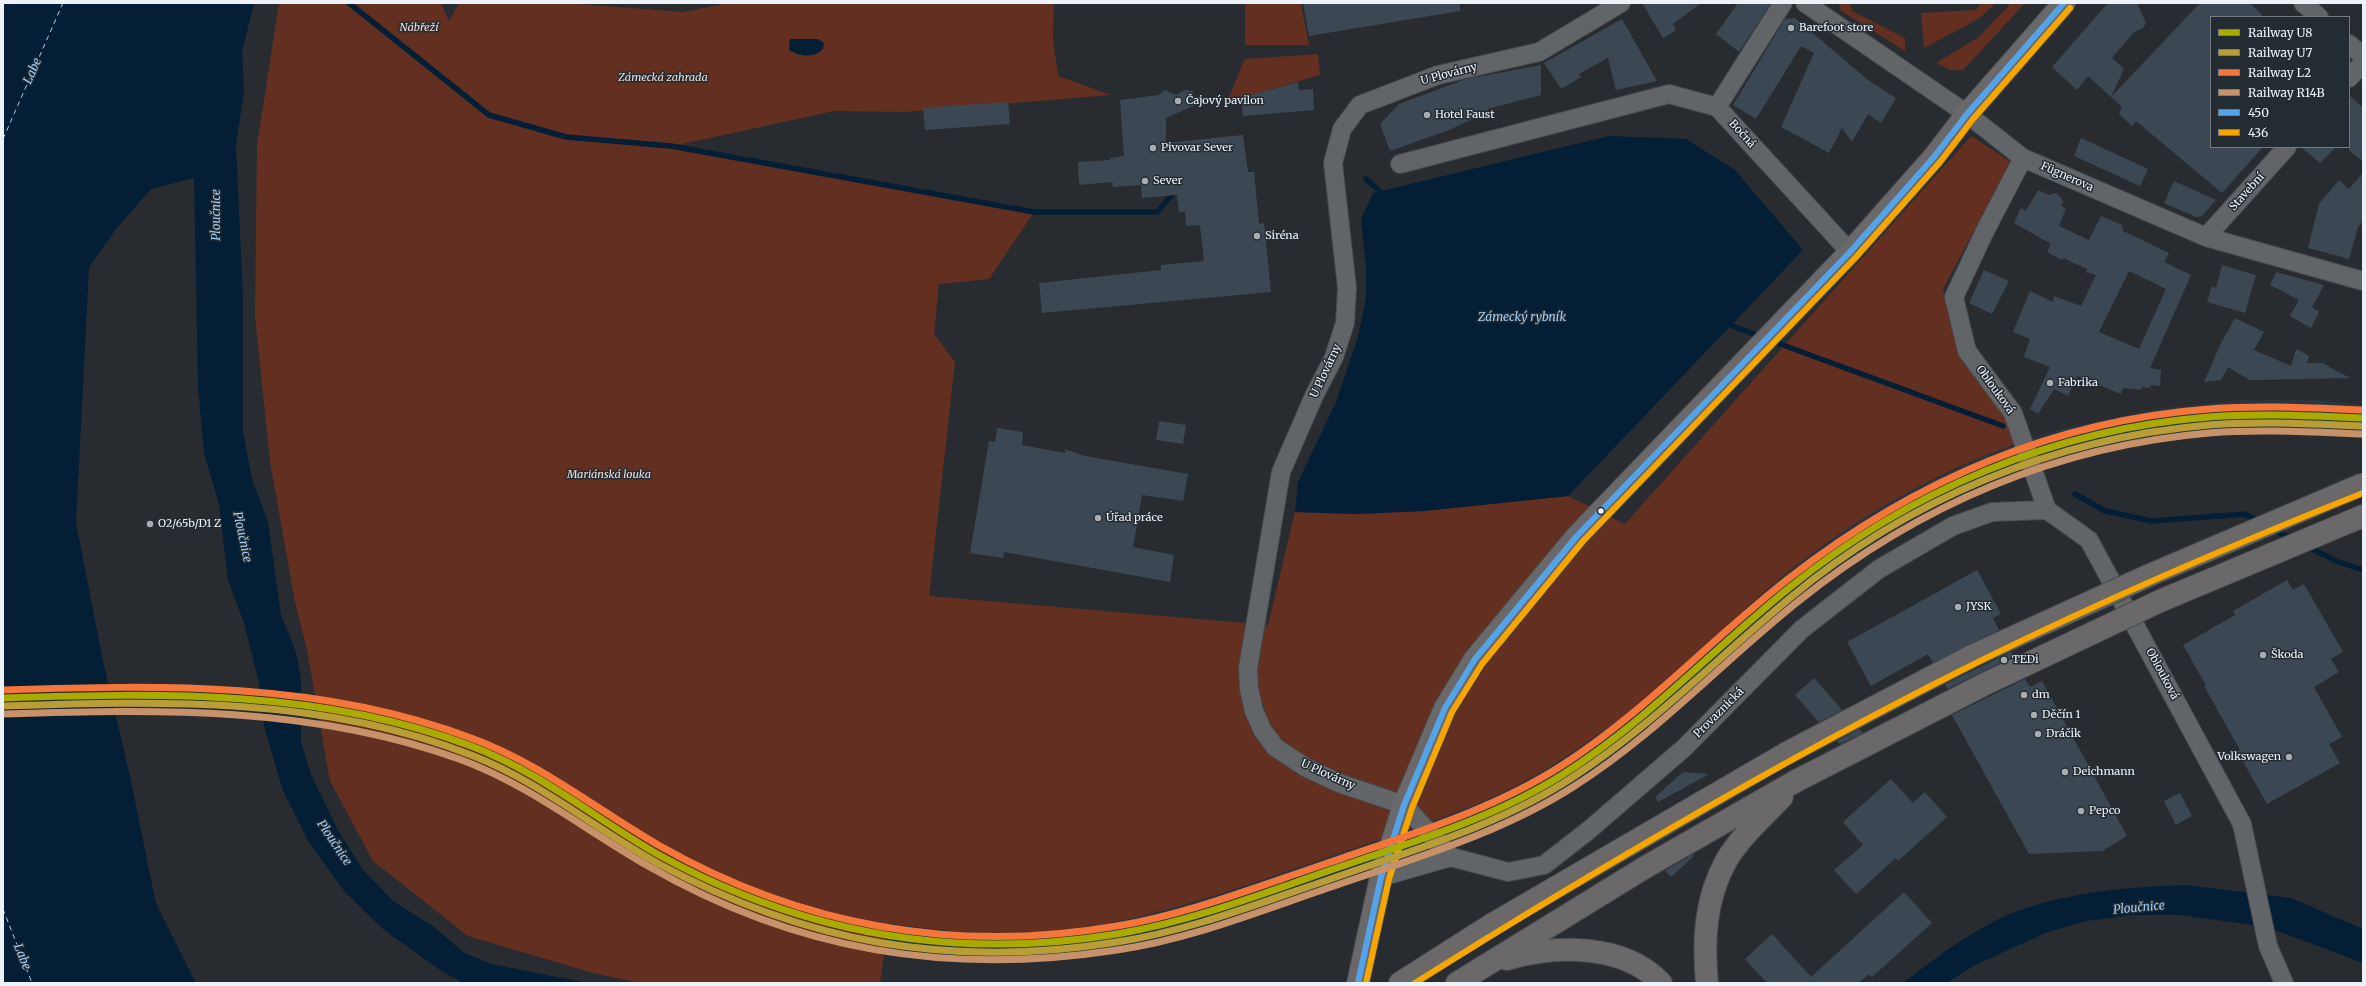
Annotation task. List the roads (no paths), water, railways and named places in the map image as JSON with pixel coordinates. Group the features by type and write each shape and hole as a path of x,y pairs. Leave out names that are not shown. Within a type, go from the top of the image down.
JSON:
{"main road":[{"path":"1358,983 1381,877 1404,805 1445,708 1475,659 1577,536 1775,328 1850,252 1934,157 1967,114 2064,3"},
{"path":"1400,983 1491,925 1631,842 1785,754 1972,656 2152,574 2363,484"},
{"path":"1457,983 1644,868 1796,782 1983,685 2153,605 2363,516"},
{"path":"1707,983 1705,937 1708,909 1726,861 1741,840 1796,782"},
{"path":"1486,964 1528,953 1568,948 1596,952 1616,957 1639,967 1661,983"}],"street":[{"name":"U Plovárny","path":"1404,805 1333,780 1305,767 1276,748 1263,731 1254,711 1248,689 1248,668 1280,472 1314,396 1334,357 1346,323 1347,288 1333,163 1342,129 1360,105 1438,75 1539,52 1621,3"},
{"path":"1400,164 1669,94 1717,107 1783,3"},
{"name":"Fügnerova","path":"1805,3 1967,114 2023,158 2206,237 2363,281"},
{"path":"2303,3 2318,16"},
{"path":"2350,45 2363,56"},
{"path":"2350,77 2363,63"},
{"name":"Bočná","path":"1717,107 1850,252"},
{"name":"Stavební","path":"2206,237 2286,148"},
{"name":"Oblouková","path":"2023,158 1985,231 1954,297 1967,351 2013,413 2047,510 2089,540 2242,824 2268,946 2284,983"},
{"name":"Provaznická","path":"1451,857 1508,872 1544,865 1589,830 1684,748 1802,629 1879,569 1953,526 1992,512 2047,510"},
{"path":"1381,877 1451,857 1404,805"}],"water":[{"path":"3,3 254,3 242,52 244,92 236,145 243,297 243,432 252,479 268,522 281,615 296,652 301,678 301,742 311,775 340,834 364,871 393,901 434,927 463,952 491,964 588,983 464,983 443,972 384,930 345,892 310,844 283,791 264,726 259,683 244,623 228,580 219,504 204,453 198,387 194,178 151,189 116,229 89,267 76,523 103,661 131,781 156,904 196,983 3,983"},
{"path":"790,39 818,39 824,43 823,49 815,54 807,56 798,54 789,50"},
{"name":"Zámecký rybník","path":"1609,136 1686,139 1735,170 1803,250 1568,496 1424,511 1356,514 1295,512 1298,482 1336,402 1358,337 1366,297 1366,268 1361,219 1373,193"},
{"name":"Ploučnice","path":"2186,885 2291,898 2363,929 2363,963 2267,927 2179,915 2132,915 2087,921 2048,932 1975,965 1947,983 1903,983 1968,936 2010,914 2053,900 2097,892 2141,887"}],"waterway":[{"path":"349,3 489,115 566,137 671,146 1034,212 1157,212 1176,190"},
{"path":"1366,179 1385,196"},
{"path":"1725,323 1762,337"},
{"path":"1772,341 2003,426"},
{"path":"2075,494 2105,511 2152,521 2245,514 2259,522"},
{"path":"2272,529 2293,539"},
{"path":"2306,546 2339,562 2363,570"}],"rail line":[{"name":"L2","path":"3,690 122,687 240,691 298,696 356,706 414,719 471,738 521,760 660,846 714,874 768,896 824,914 881,926 939,934 998,937 1057,934 1143,921 1196,907 1248,891 1416,833 1505,797 1561,766 1621,723 1760,602 1835,544 1884,513 1934,486 1986,462 2039,442 2094,427 2151,416 2209,409 2248,407 2363,410"},
{"name":"U8","path":"3,698 122,695 240,699 299,704 357,714 414,727 471,746 521,769 659,855 713,882 769,904 824,922 881,934 939,942 997,944 1057,942 1144,929 1222,908 1416,841 1476,819 1505,806 1562,775 1622,733 1789,588 1835,553 1883,522 1934,494 1986,471 2040,451 2095,435 2151,424 2209,417 2248,415 2363,418"},
{"name":"U7","path":"3,706 122,703 240,706 299,712 357,722 415,736 471,755 496,766 520,778 659,864 714,891 769,913 825,931 881,943 938,950 996,952 1056,950 1144,937 1196,924 1248,908 1452,836 1483,824 1544,795 1573,777 1630,736 1790,598 1836,563 1884,531 1934,503 1986,479 2040,459 2095,444 2152,432 2209,425 2247,423 2363,426"},
{"name":"R14B","path":"4,714 119,711 177,712 291,720 348,729 404,742 459,759 484,769 533,794 648,866 704,895 760,919 817,937 875,950 933,957 993,960 1054,957 1117,950 1173,939 1256,913 1458,843 1517,818 1546,803 1604,766 1633,744 1772,623 1846,566 1893,536 1942,509 1992,486 2044,467 2098,451 2153,440 2209,433 2247,431 2362,434"}],"place":[{"name":"Barefoot store","path":"1791,28"},
{"name":"Čajový pavilon","path":"1178,101"},
{"name":"Hotel Faust","path":"1427,115"},
{"name":"Pivovar Sever","path":"1153,148"},
{"name":"Sever","path":"1145,181"},
{"name":"Siréna","path":"1257,236"},
{"name":"Fabrika","path":"2050,383"},
{"name":"Úřad práce","path":"1098,518"},
{"name":"O2/65b/D1 Z","path":"150,524"},
{"name":"JYSK","path":"1958,607"},
{"name":"Škoda","path":"2263,655"},
{"name":"TEDi","path":"2004,660"},
{"name":"dm","path":"2024,695"},
{"name":"Děčín 1","path":"2034,715"},
{"name":"Dráčik","path":"2038,734"},
{"name":"Volkswagen","path":"2289,757"},
{"name":"Deichmann","path":"2065,772"},
{"name":"Pepco","path":"2081,811"}],"park label":[{"name":"Nábřeží","path":"419,28"},
{"name":"Zámecká zahrada","path":"663,78"},
{"name":"Mariánská louka","path":"609,475"}],"water label":[{"name":"Labe","path":"33,71"},
{"name":"Labe","path":"22,957"}]}
